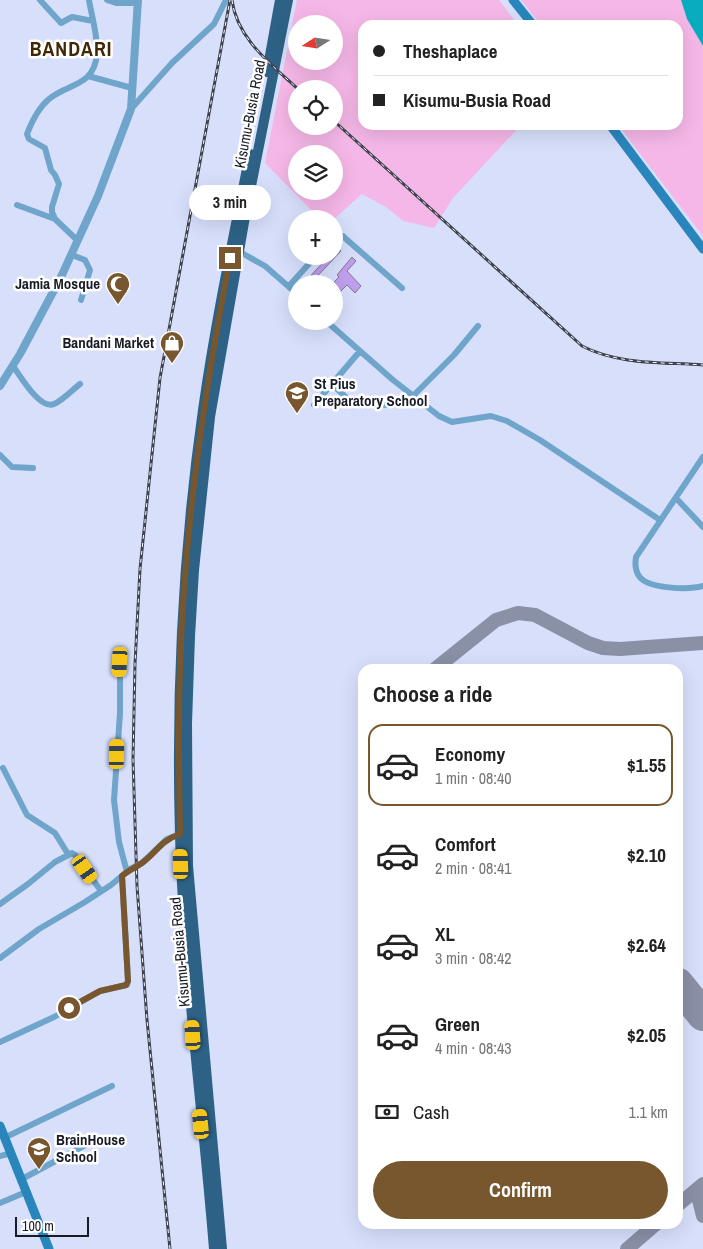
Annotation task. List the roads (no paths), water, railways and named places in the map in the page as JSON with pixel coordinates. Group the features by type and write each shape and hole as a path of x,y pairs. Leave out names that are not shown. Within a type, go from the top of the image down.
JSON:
{"highway":[{"name":"Kisumu-Busia Road","path":"214,1249 193,1035 180,834 180,658 190,524 202,413 231,249 280,0"},
{"name":"Kisumu-Busia Road","path":"222,1249 188,876 186,723 192,589 202,482 219,361 246,211 288,0"}],"main road":[{"path":"513,0 529,20"},
{"path":"614,130 703,249"},
{"path":"0,1126 12,1152 49,1249"}],"street":[{"path":"40,0 61,22 72,17 93,21"},
{"path":"55,219 52,207 59,184 50,170 45,148 29,140 27,134 34,118 49,99 84,81 96,60 97,52 89,0"},
{"path":"1,382 13,366 72,255 105,179 131,109 138,1 116,3 106,0"},
{"path":"131,109 172,63 214,24 226,0"},
{"path":"88,76 132,88"},
{"path":"17,205 55,219 77,240"},
{"path":"343,237 402,288"},
{"path":"240,252 265,266 288,286"},
{"path":"72,255 85,260 90,270 81,300"},
{"path":"298,275 308,265"},
{"path":"332,384 350,402 358,405 405,404 454,355 478,326"},
{"path":"336,330 439,416 452,422 491,416 507,421 540,440 660,520"},
{"path":"314,405 360,352"},
{"path":"13,366 32,391 47,406 56,404 80,384"},
{"path":"0,455 12,467 33,468"},
{"path":"703,457 636,557 635,566 638,576 653,585 693,588 703,586"},
{"path":"676,498 703,527"},
{"path":"0,1042 54,1017 100,991 126,985 128,981 125,874 114,800 120,713 120,654"},
{"path":"3,768 27,815 55,833 68,854"},
{"path":"0,958 39,929 142,863 167,839 180,834"},
{"path":"0,904 72,853 76,855 101,891"},
{"path":"6,1137 112,1086"},
{"path":"22,1179 91,1142"},
{"path":"0,1156 12,1152"},
{"path":"0,1203 26,1192"}],"water":[{"path":"681,0 703,0 703,46 687,19"}],"railway":[{"path":"170,1249 147,1020 137,886 133,759 135,664 140,569 160,378 230,0"},
{"path":"232,0 235,14 248,39 288,80"},
{"path":"343,129 582,346 611,357 626,360 703,365"}],"place":[{"name":"Jamia Mosque","path":"118,305"},
{"name":"Bandani Market","path":"172,364"},
{"name":"St Pius Preparatory School","path":"297,414"},
{"name":"BrainHouse School","path":"39,1170"}],"district":[{"name":"BANDARI","path":"71,49"}]}
